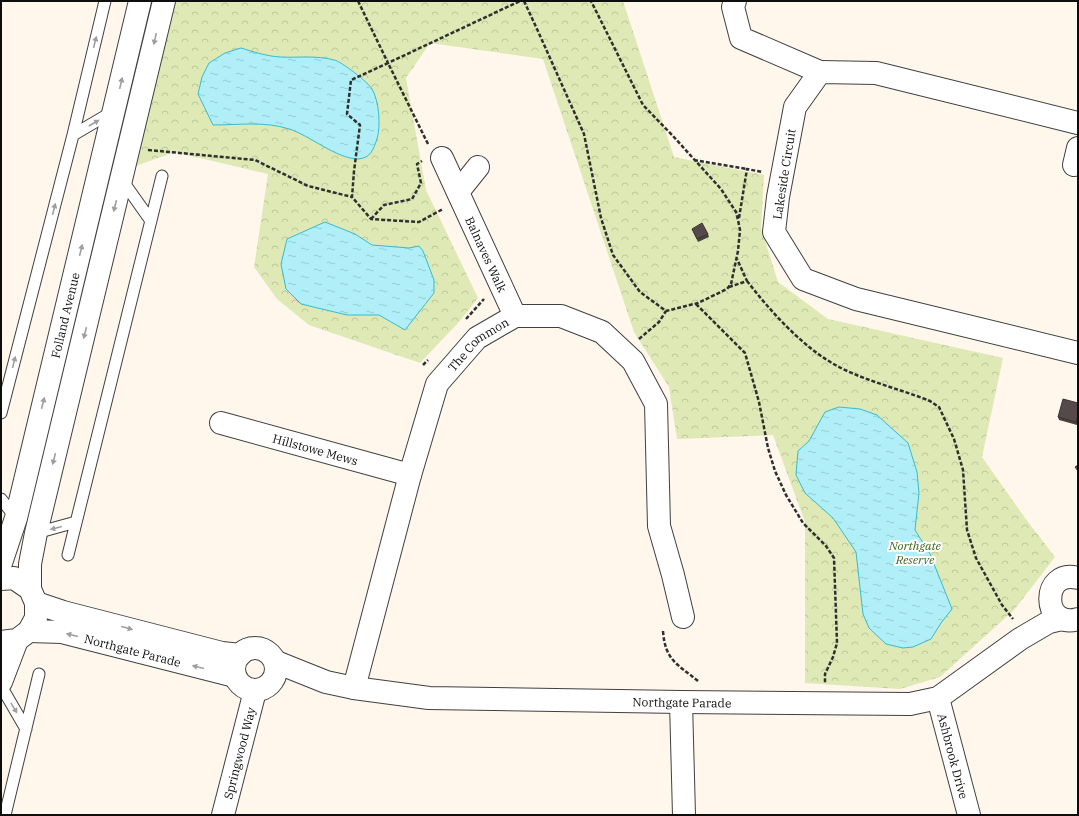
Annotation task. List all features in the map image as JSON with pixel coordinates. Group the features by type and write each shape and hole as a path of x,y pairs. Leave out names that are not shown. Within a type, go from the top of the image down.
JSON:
{"street":[{"name":"Folland Avenue","path":"1,563 16,518 140,1"},
{"name":"Folland Avenue","path":"16,638 36,618 30,564 36,533 164,1"},
{"path":"735,1 733,7 740,38 820,72 876,73 1078,123"},
{"name":"Lakeside Circuit","path":"820,72 795,107 778,196 774,232 803,279 856,298 1078,353"},
{"name":"Balnaves Walk","path":"442,158 515,316"},
{"path":"458,192 478,167"},
{"name":"The Common","path":"354,688 410,475 437,384 477,338 515,316 562,316 602,332 633,361 656,404 659,526 683,617"},
{"name":"Hillstowe Mews","path":"221,423 410,475"},
{"path":"1069,617 1050,597 1051,591 1054,585 1060,580 1073,577 1078,578"},
{"name":"Northgate Parade","path":"1,579 14,578 33,596 63,612 222,653 240,654"},
{"name":"Northgate Parade","path":"276,662 326,682 354,688 429,698 910,704 938,698 1018,632 1069,617"},
{"name":"Northgate Parade","path":"16,638 62,632 235,676"},
{"path":"1,682 16,638"},
{"path":"250,648 257,648 268,652 273,656 276,662 277,670 275,678 263,688 243,687 235,676 234,665 240,654 250,648"},
{"name":"Northgate Parade","path":"263,688 326,682"},
{"name":"Springwood Way","path":"222,815 263,688"},
{"name":"Ashbrook Drive","path":"938,698 969,815"},
{"path":"681,702 684,815"}],"lane":[{"path":"1,413 106,1"},
{"path":"73,135 114,111"},
{"path":"68,555 162,176"},
{"path":"122,180 151,221"},
{"path":"1,499 16,518"},
{"path":"36,533 76,522"},
{"path":"5,815 39,674"},
{"path":"1,686 26,729"}],"path":[{"path":"358,1 429,146 442,158"},
{"path":"352,197 360,125 347,114 352,80 520,1"},
{"path":"524,1 538,29 584,134 602,218 613,255 640,292 666,311"},
{"path":"591,1 643,106 721,189 736,212 740,230 731,284 728,287"},
{"path":"147,150 229,159 255,160 308,186 352,197 371,219 419,222 443,209 446,216"},
{"path":"371,219 384,205 412,199 421,183 417,164 424,160 442,158"},
{"path":"694,160 764,172"},
{"path":"738,220 746,170"},
{"path":"736,259 747,281 770,310 822,357 841,368 930,400 938,407 954,439 963,470 967,530 976,558 1018,632"},
{"path":"635,342 659,322 666,311 696,304 728,287 747,281"},
{"path":"464,321 484,299 481,292"},
{"path":"696,304 745,353 760,402 768,448 775,471 786,495 803,523 826,546 834,558 837,643 833,657 825,674 825,686"},
{"path":"423,365 428,360"},
{"path":"663,631 664,644 670,658 703,685"}],"green space":[{"name":"Northgate Reserve","path":"175,1 623,1 674,157 764,175 761,228 778,282 828,319 1003,358 982,457 1025,518 1055,557 1014,610 940,677 900,689 805,683 805,522 773,435 677,439 669,387 634,332 543,59 430,43 406,78 426,190 478,298 459,322 420,363 309,325 277,299 254,267 268,174 175,152 130,168"}],"water":[{"path":"241,48 260,54 275,56 327,58 338,61 361,77 372,89 378,107 378,134 371,153 366,157 358,159 350,158 332,151 297,132 271,125 213,125 198,94 202,77 209,63 225,53"},
{"path":"325,222 355,234 372,245 409,248 419,246 423,251 434,280 434,293 405,330 379,315 347,315 301,304 286,289 281,264 287,239"},
{"path":"839,407 860,409 877,415 908,443 917,472 919,493 915,530 930,554 952,609 931,639 913,647 903,648 886,644 869,628 863,614 856,552 833,518 805,493 796,475 798,451 809,441 825,412"}],"building":[{"path":"702,223 708,234 697,239 692,229"},
{"path":"1063,399 1078,403 1078,416 1076,422 1058,417"}]}
